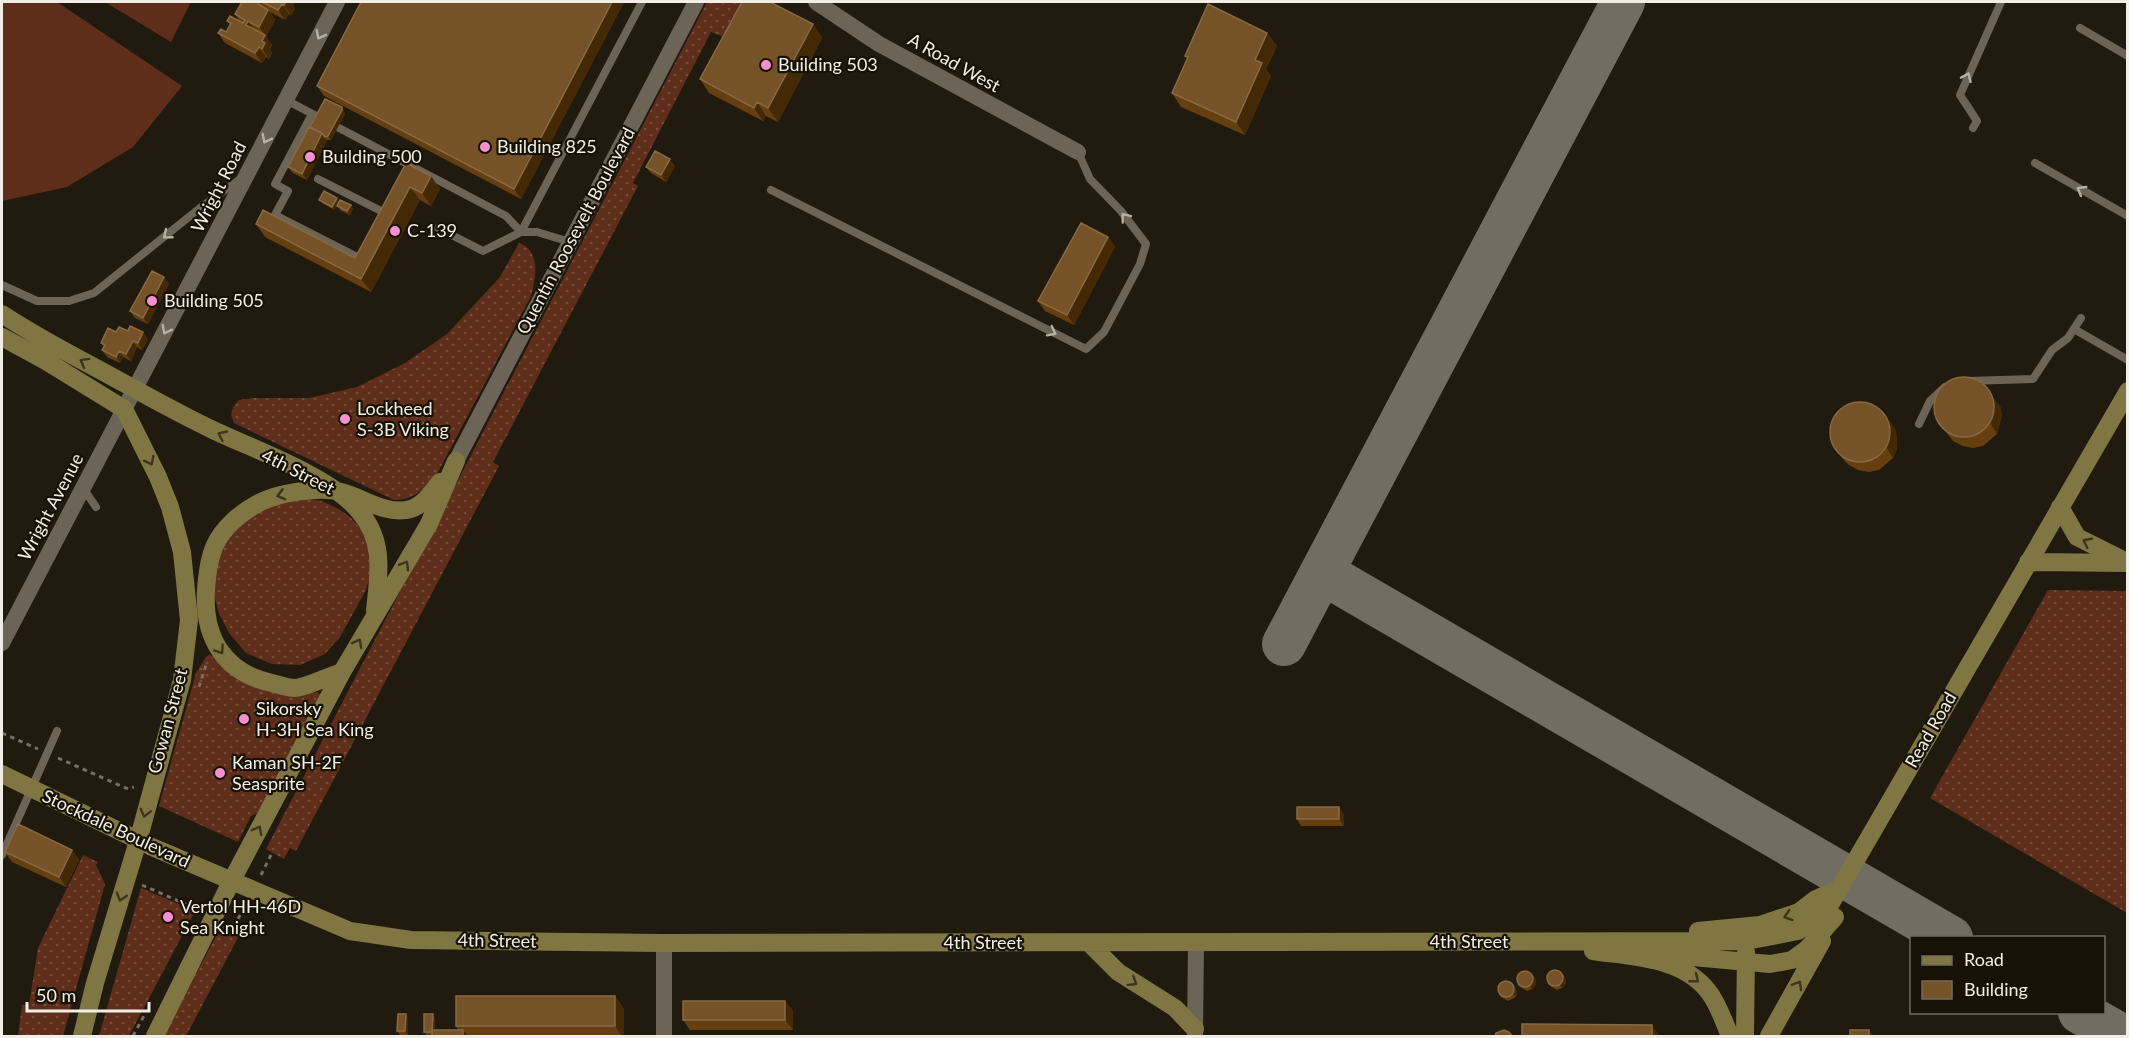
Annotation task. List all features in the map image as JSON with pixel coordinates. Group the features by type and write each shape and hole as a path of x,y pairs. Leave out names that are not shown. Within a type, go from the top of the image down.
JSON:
{"main road":[{"name":"4th Street","path":"2,314 20,327 135,390 339,491 359,510 376,541 380,567 374,615"},
{"path":"2,337 124,409"},
{"name":"Read Road","path":"1746,941 1798,931 1827,910 2127,391"},
{"name":"Gowan Street","path":"82,1036 182,680 189,620 182,552 170,507 158,477 124,409"},
{"path":"182,680 205,608 207,574 215,545 229,525 257,504 280,494 304,491 339,491 392,511 408,510 425,502 456,461"},
{"path":"155,1036 231,882 342,672 429,524 456,461"},
{"path":"2060,507 2077,537 2127,563"},
{"path":"182,552 205,608 213,640 224,657 243,673 263,681 296,688 342,672"},
{"path":"2028,562 2127,563"},
{"name":"Stockdale Boulevard","path":"2,774 138,841 231,882"},
{"name":"4th Street","path":"231,882 351,931 411,940 664,943 1746,941"},
{"path":"1769,1036 1835,917 1839,889"},
{"path":"1538,942 1760,925 1799,912 1816,899 1839,889"},
{"path":"1538,942 1770,964 1792,960 1807,949 1835,917"},
{"path":"1745,1036 1746,941"},
{"path":"1538,942 1653,960 1679,967 1709,992 1730,1036"},
{"path":"1089,943 1118,972 1175,1008 1195,1033"}],"street":[{"name":"Wright Road","path":"135,390 337,2"},
{"name":"Quentin Roosevelt Boulevard","path":"456,461 696,2"},
{"name":"A Road West","path":"816,2 865,36 1078,152"},
{"name":"Wright Avenue","path":"2,643 135,390"},
{"path":"664,943 664,1036"},
{"path":"1195,1033 1196,943"}],"lane":[{"path":"521,232 642,2"},
{"path":"1974,128 1977,121 1960,95 2001,2"},
{"path":"2080,28 2127,56"},
{"path":"286,100 506,216 521,232"},
{"path":"312,114 275,184 288,191 275,215 363,260 368,251"},
{"path":"771,190 1086,349 1104,332 1140,264 1146,244 1121,211 1090,179 1078,152"},
{"path":"2035,163 2127,216"},
{"path":"407,176 412,166"},
{"path":"2,285 37,301 69,301 94,293 200,208 247,175"},
{"path":"318,179 387,214"},
{"path":"382,224 392,205"},
{"path":"438,228 483,251 521,232 537,232 570,242"},
{"path":"1963,381 2033,379 2052,350 2068,338 2081,318"},
{"path":"2074,329 2127,360"},
{"path":"1919,424 1930,401 1951,382"},
{"path":"83,487 96,507"},
{"path":"2,855 57,731"}],"path":[{"path":"2,733 128,789 139,784"},
{"path":"141,885 200,910"},
{"path":"133,1036 150,1005"}],"shaded area":[{"path":"2,2 57,2 182,86 133,147 67,187 2,201"},
{"path":"105,2 191,2 171,42"},
{"path":"707,2 755,2 730,39 711,32 633,183 638,186 493,462 499,466 296,851 290,848 284,859 266,849"},
{"path":"519,243 531,252 534,259 535,273 531,296 438,472 419,492 408,498 394,500 234,423 231,415 233,407 239,400 309,398 357,387 405,363 447,334 500,277"},
{"path":"298,497 322,501 339,509 361,529 371,555 370,577 365,592 340,637 325,654 300,665 272,664 246,653 229,633 218,611 211,582 218,551 245,514"},
{"path":"2048,590 2127,591 2127,913 1930,798"},
{"path":"210,654 221,665 287,694 318,692 321,696 260,812 251,816 238,842 159,806 196,673"},
{"path":"83,855 98,862 96,865 105,884 63,1036 18,1036 22,1005 29,1005 38,948"},
{"path":"141,888 195,911 129,1036 99,1036"},
{"path":"223,923 241,932 186,1036 163,1036"}],"building":[{"path":"242,2 259,2 258,4 268,10 259,27 248,21 246,25 265,35 262,49 259,47 255,53 218,33 221,29 226,32 231,23 227,21 230,16 243,23 245,20 235,14"},
{"path":"262,2 286,2 278,10"},
{"name":"Building 825","path":"361,2 612,2 514,189 317,86"},
{"name":"Building 503","path":"742,2 770,2 813,24 768,108 757,102 754,108 700,79"},
{"path":"1208,4 1267,33 1255,60 1262,63 1236,122 1172,93 1188,57 1185,56"},
{"path":"325,99 342,107 342,110 328,136 325,137 310,127"},
{"path":"309,127 322,133 302,174 288,167"},
{"path":"655,151 670,159 661,175 646,167"},
{"path":"406,163 431,176 422,193 410,187 361,279 256,224 263,210 355,258"},
{"path":"324,191 337,198 332,207 319,200"},
{"path":"340,200 351,205 347,211 337,206"},
{"path":"1081,223 1108,237 1067,315 1038,301"},
{"path":"152,271 164,277 143,318 130,311"},
{"path":"130,326 143,332 138,343 133,341 126,354 119,351 116,357 102,350 105,345 101,343 108,328 116,332 119,327 128,331"},
{"path":"1964,377 1985,386 1994,407 1985,428 1964,437 1943,428 1934,407 1943,386"},
{"path":"1860,402 1881,411 1890,432 1881,453 1860,462 1839,453 1830,432 1839,411"},
{"path":"1297,807 1339,807 1339,819 1297,819"},
{"path":"18,824 72,850 59,877 5,852"},
{"path":"1552,970 1558,970 1563,978 1561,984 1552,986 1547,981 1547,975"},
{"path":"1522,971 1528,971 1533,979 1531,985 1522,987 1517,982 1517,976"},
{"path":"1503,981 1509,981 1514,989 1512,995 1503,997 1498,992 1498,986"},
{"path":"456,996 615,996 615,1026 456,1026"},
{"path":"683,1001 785,1001 785,1020 683,1020"},
{"path":"398,1014 406,1014 405,1031 397,1031"},
{"path":"424,1014 433,1014 432,1032 424,1032"},
{"path":"1522,1024 1652,1025 1652,1036 1522,1036"},
{"path":"432,1030 463,1030 463,1036 432,1036"},
{"path":"1504,1030 1512,1036 1495,1036 1496,1033"},
{"path":"1850,1030 1869,1030 1869,1036 1850,1036"}],"taxiway":[{"path":"1284,644 1623,2"},
{"path":"1323,573 1948,936"},
{"path":"2084,1014 2122,1036"}],"place":[{"name":"Building 503","path":"766,65"},
{"name":"Building 825","path":"485,147"},
{"name":"Building 500","path":"310,157"},
{"name":"C-139","path":"395,231"},
{"name":"Building 505","path":"152,301"},
{"name":"Lockheed S-3B Viking","path":"345,419"},
{"name":"Sikorsky H-3H Sea King","path":"244,719"},
{"name":"Kaman SH-2F Seasprite","path":"220,773"},
{"name":"Vertol HH-46D Sea Knight","path":"168,917"}]}
